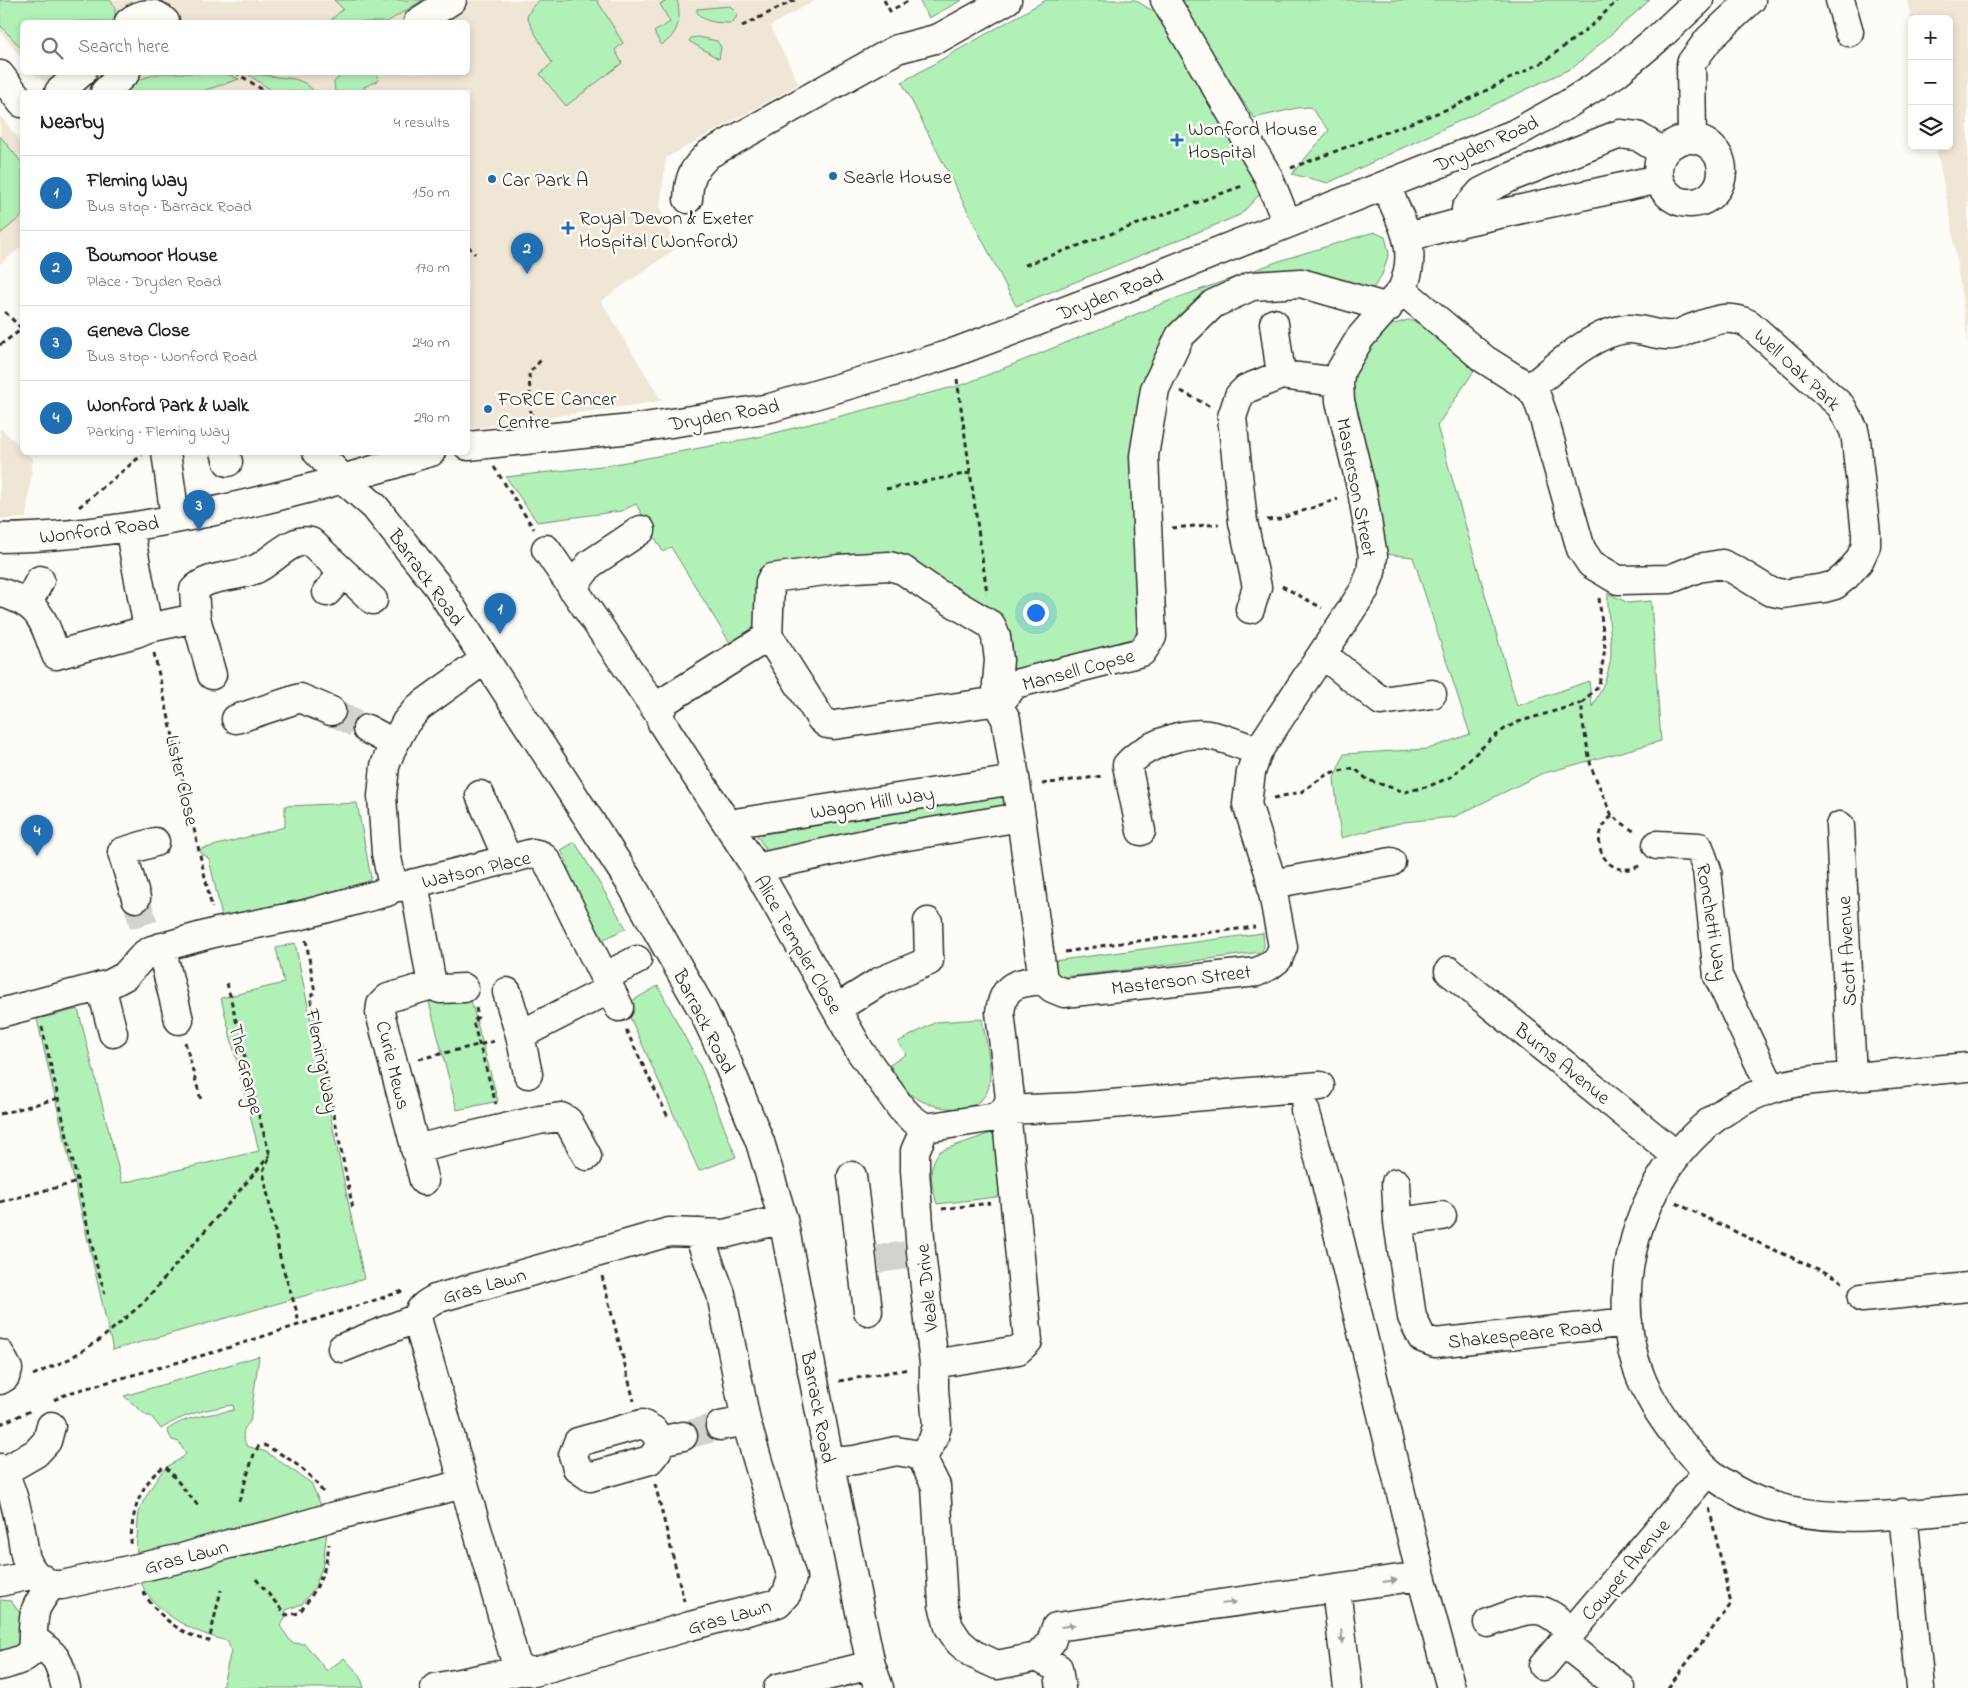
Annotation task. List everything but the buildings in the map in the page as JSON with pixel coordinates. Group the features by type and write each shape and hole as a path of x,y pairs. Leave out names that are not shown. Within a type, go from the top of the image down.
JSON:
{"street":[{"path":"421,20 452,0"},
{"path":"688,199 688,184 694,168 709,154 897,49 939,38 1007,0"},
{"path":"1165,0 1268,176 1287,223"},
{"name":"Dryden Road","path":"477,445 532,441 631,429 770,408 950,354 1123,289 1287,223 1420,173 1514,134 1568,104 1615,74 1699,0"},
{"path":"1692,138 1691,63 1709,39 1751,0"},
{"path":"1840,0 1849,32"},
{"path":"129,13 156,15 163,20"},
{"path":"0,75 20,100"},
{"path":"61,90 79,75"},
{"path":"107,90 123,75"},
{"path":"1467,221 1466,209 1481,192 1512,177 1620,134 1637,136 1663,152"},
{"path":"1692,138 1706,143 1714,150 1720,160 1722,172 1720,183 1704,199 1682,202 1668,194 1659,179 1658,170 1663,152 1676,142 1692,138"},
{"path":"1408,237 1467,221 1659,179"},
{"path":"1386,186 1408,237 1411,252 1409,274 1395,299 1530,388"},
{"name":"Mansell Copse","path":"998,705 1015,684 1142,652 1152,637 1144,456 1158,379 1180,336 1213,304 1252,286 1300,283 1395,299"},
{"name":"Masterson Street","path":"1041,968 1052,988 1064,993 1257,972 1278,959 1283,946 1272,884 1247,804 1251,772 1258,752 1366,589 1373,556 1362,491 1340,401 1339,382 1341,370 1360,338 1395,299"},
{"name":"Well Oak Park","path":"1723,318 1734,318 1749,324 1841,406 1854,430 1866,546 1859,561 1835,585 1783,594 1769,591 1722,564 1698,568 1670,579 1618,580 1604,573 1590,564 1581,549 1542,412 1537,398 1530,388 1593,340 1612,331 1630,329 1673,336 1723,318"},
{"path":"1274,323 1281,375"},
{"path":"1250,609 1257,587 1243,522 1232,418 1239,396 1246,389 1281,375 1339,382"},
{"path":"166,455 175,518"},
{"name":"Barrack Road","path":"320,455 343,479 375,507 436,585 631,884 702,1011 744,1101 760,1142 783,1219 814,1384 875,1676"},
{"path":"343,479 394,464 416,455"},
{"name":"Wonford Road","path":"0,538 38,538 129,528 270,498 343,479"},
{"path":"129,528 148,628"},
{"path":"572,588 590,564 641,530"},
{"path":"212,675 196,618 194,590 199,585 251,571 294,543 304,540 311,542 335,583 373,600"},
{"name":"Alice Templer Close","path":"546,549 659,714 662,723 756,868 860,1051 901,1108 925,1128"},
{"path":"768,639 770,582 772,578 889,566 903,570 932,590 991,625"},
{"path":"0,592 34,592 37,611 56,655 148,628 196,618"},
{"name":"Mansell Copse","path":"991,625 996,637 999,660 998,705"},
{"path":"659,714 666,701 761,640 768,639 773,642 826,724 834,725 992,702 998,705 1006,719 1041,968 1005,992 1000,1012 1010,1098 1006,1110 1028,1341 1018,1350 934,1364"},
{"path":"1322,654 1380,701 1432,694"},
{"path":"432,986 404,885 386,853 382,796 385,766 406,722 419,707 484,660"},
{"path":"236,719 300,698 331,711"},
{"path":"367,729 384,738 396,740"},
{"path":"1141,831 1127,765 1134,757 1160,743 1195,734 1213,735 1258,752"},
{"name":"Wagon Hill Way","path":"728,824 1016,784"},
{"path":"480,795 508,860"},
{"name":"Wagon Hill Way","path":"756,868 883,840 1021,817"},
{"name":"Scott Avenue","path":"1840,826 1852,1077"},
{"path":"136,898 122,852 155,842"},
{"name":"Ronchetti Way","path":"1656,844 1699,847 1708,870 1718,976 1771,1088"},
{"name":"Watson Place","path":"404,885 533,853 541,855 547,862 611,991"},
{"path":"1272,884 1390,862"},
{"path":"0,1013 101,986 125,976 153,943 302,915 387,892 404,885"},
{"path":"836,1009 879,982 929,961 928,922"},
{"path":"153,943 179,1020"},
{"path":"520,1035 611,991 637,960"},
{"name":"Burns Avenue","path":"1450,971 1676,1155"},
{"path":"101,986 113,1033"},
{"name":"Curie Mews","path":"424,1181 380,1013 381,1005 388,998 432,986 440,989 464,988"},
{"path":"507,992 520,1035 528,1074"},
{"name":"Shakespeare Road","path":"1968,1067 1816,1079 1788,1083 1771,1088 1737,1103 1711,1120 1676,1155 1653,1192 1643,1215 1629,1271 1628,1322 1633,1352 1640,1376 1649,1396 1682,1444 1714,1477 1757,1500 1791,1512 1827,1517 1852,1518 1968,1509"},
{"path":"925,1128 996,1118 1006,1110 1076,1107 1320,1086"},
{"path":"1305,1110 1325,1179 1421,1576 1451,1688"},
{"path":"415,1148 560,1117 568,1121 587,1156"},
{"name":"Veale Drive","path":"922,1458 933,1440 937,1426 934,1364 914,1254 919,1211 915,1151 925,1128"},
{"path":"852,1176 870,1260 868,1311"},
{"name":"Shakespeare Road","path":"1396,1183 1398,1222 1412,1317 1422,1338 1436,1343 1628,1322"},
{"path":"1398,1222 1442,1216"},
{"name":"Gras Lawn","path":"417,1318 419,1311 435,1299 669,1232 724,1234 783,1219"},
{"name":"Gras Lawn","path":"434,1688 524,1670 534,1672 690,1626 778,1603 787,1593 792,1578 746,1421 721,1294 698,1234"},
{"path":"1862,1298 1968,1287"},
{"path":"342,1348 417,1318 516,1663 524,1670"},
{"path":"0,1354 8,1369 5,1377 13,1379"},
{"path":"0,1666 26,1658 31,1651 35,1610 43,1579 25,1558 22,1532 2,1470 36,1453 47,1441 46,1412"},
{"path":"720,1426 746,1421"},
{"path":"830,1462 855,1460 896,1451 914,1454 922,1458 936,1486 943,1605 949,1627 959,1642 973,1654 996,1665 1037,1658 1058,1668 1061,1688"},
{"name":"Cowper Avenue","path":"1543,1666 1714,1477"},
{"name":"Gras Lawn","path":"0,1582 43,1579 62,1585 132,1570 229,1544 271,1535 330,1517 464,1484"},
{"path":"1903,1514 1920,1688"},
{"path":"1037,1658 1051,1642 1056,1627 1421,1576"},
{"path":"1336,1589 1348,1688"},
{"path":"1488,1623 1532,1610 1543,1611 1551,1616 1568,1638 1621,1688"},
{"path":"33,1639 52,1652 61,1670 66,1688"},
{"path":"778,1688 834,1675 875,1676"}],"path":[{"path":"742,26 794,0"},
{"path":"884,0 890,11 910,0"},
{"path":"1025,264 1452,107 1545,61 1592,25 1618,0"},
{"path":"240,75 263,90"},
{"path":"470,248 475,254"},
{"path":"6,312 20,327"},
{"path":"0,345 20,330"},
{"path":"950,354 956,371 991,625"},
{"path":"530,412 529,373 541,360"},
{"path":"1158,379 1232,418"},
{"path":"477,445 491,462 546,549"},
{"path":"78,507 135,461"},
{"path":"886,489 970,474"},
{"path":"1247,804 1301,792 1329,773 1354,768 1368,780 1404,792 1429,786 1451,777 1490,740 1506,728 1518,722 1582,702 1599,685 1605,648 1598,599 1604,573"},
{"path":"1254,574 1267,578 1345,620"},
{"name":"Lister Close","path":"148,628 217,932"},
{"path":"1582,702 1582,718 1591,767 1612,816 1656,844 1651,856 1640,866 1627,870 1611,865 1603,856 1599,836 1605,823 1612,816"},
{"path":"1016,784 1128,772"},
{"name":"Fleming Way","path":"302,915 315,993 310,996 353,1209"},
{"path":"1041,968 1113,944 1280,924"},
{"name":"The Grange","path":"227,983 270,1155"},
{"path":"464,988 470,989 478,1017 473,1022 503,1128"},
{"path":"611,991 621,1018 669,1119"},
{"path":"36,1004 96,1263 105,1294"},
{"path":"179,1020 201,1100"},
{"path":"394,1065 520,1035"},
{"path":"0,1114 59,1098"},
{"path":"270,1155 263,1171 281,1262 299,1324"},
{"path":"13,1379 77,1354 101,1339 143,1303 270,1155"},
{"path":"0,1202 78,1182"},
{"path":"1653,1192 1761,1244 1836,1277 1862,1298"},
{"path":"919,1211 1016,1200"},
{"path":"596,1253 638,1416 659,1440 690,1626"},
{"path":"0,1424 46,1412 70,1393 218,1352 408,1289"},
{"path":"814,1384 934,1364"},
{"path":"239,1501 254,1454 258,1447 264,1445 282,1454 302,1468 318,1485 328,1500 330,1517 328,1553 324,1574 314,1593 299,1613 286,1615 256,1579"},
{"path":"200,1508 165,1466 158,1470 140,1496 132,1517 132,1570 149,1602 161,1615 180,1629 209,1642 221,1590"},
{"path":"1668,1688 1731,1604 1708,1501 1714,1477"}],"shaded area":[{"name":"Royal Devon & Exeter Hospital (Wonford)","path":"0,0 816,0 770,26 799,84 666,158 660,208 677,248 601,301 662,401 470,429 470,90 54,90 36,75 470,75 470,20 20,20 20,56 0,31"},
{"path":"1907,0 1968,0 1968,342 1951,221 1937,150 1953,150 1953,15 1910,15"},
{"path":"0,115 20,140 20,248 0,264"},
{"path":"0,428 20,446 20,455 29,455 33,458 26,518 0,519"}],"green space":[{"path":"0,0 110,0 115,6 115,20 20,20 20,47 0,25"},
{"path":"334,0 382,0 384,2 388,0 423,0 390,20 331,20 343,9"},
{"path":"540,0 597,0 623,43 615,50 622,63 566,106 540,74 552,63 527,17 532,7"},
{"path":"667,0 677,0 679,20 675,32 661,45 654,32 670,22 660,4"},
{"path":"919,0 962,0 929,18"},
{"path":"1046,0 1135,0 1156,13 1263,191 1240,215 1016,306 902,82"},
{"path":"1182,0 1650,0 1574,67 1328,183 1292,174 1329,130 1310,107 1297,108 1254,118 1184,11"},
{"path":"730,6 737,13 736,18 731,23 707,20 697,12 697,9"},
{"path":"699,37 717,41 721,47 719,59 689,41 691,38"},
{"path":"153,75 229,75 239,79 206,90 126,90 138,80"},
{"path":"249,75 295,79 305,83 313,90 271,90"},
{"path":"342,75 377,75 379,80 364,87 365,90 335,90 334,82"},
{"path":"0,136 20,161 20,218 0,234"},
{"path":"1374,232 1385,237 1389,253 1382,275 1370,293 1252,284 1155,380 1141,646 1007,681 998,627 910,571 764,574 764,625 730,643 671,547 663,552 636,504 621,511 537,522 506,477 610,465 763,436 965,384 1166,302 1285,259"},
{"path":"1408,320 1423,324 1474,371 1437,426 1517,706 1589,681 1592,707 1603,686 1610,664 1611,641 1608,593 1628,603 1651,601 1661,741 1541,774 1454,817 1404,822 1341,838 1334,778 1344,754 1428,749 1470,734 1413,557 1384,554 1347,386 1375,330"},
{"path":"1008,786 1012,821 768,853 751,826"},
{"path":"357,803 371,878 362,886 222,917 209,859 198,850 285,827 285,806"},
{"path":"575,842 626,928 595,944 565,881 569,874 567,862 561,850"},
{"path":"1263,933 1264,947 1261,952 1135,969 1055,978 1046,962"},
{"path":"295,943 364,1279 113,1350 37,1019 78,1009 122,1183 259,1151 221,998 284,983 276,948"},
{"path":"658,986 700,1066 736,1157 699,1171 630,1017 630,1002"},
{"path":"469,993 498,1101 457,1110 429,1002"},
{"path":"982,1019 989,1056 990,1076 987,1092 981,1100 962,1108 938,1107 917,1099 909,1093 890,1065 906,1054 898,1042 936,1022"},
{"path":"997,1131 1005,1196 937,1204 931,1177 933,1164 940,1151"},
{"path":"259,1356 250,1422 243,1433 245,1442 247,1446 266,1452 311,1483 320,1503 327,1531 323,1564 315,1587 302,1604 286,1610 285,1619 280,1626 292,1643 305,1644 327,1671 344,1658 360,1675 364,1688 222,1688 231,1651 228,1641 204,1634 169,1615 150,1597 141,1582 137,1550 140,1508 163,1471 186,1454 179,1442 172,1440 167,1430 191,1418 234,1410 233,1405 205,1410 178,1419 161,1429 151,1416 147,1416 124,1396"},
{"path":"0,1600 11,1601 25,1620 23,1641 13,1648 0,1652"}],"tunnel":[{"path":"331,711 367,729"},
{"path":"136,898 146,933"},
{"path":"878,1259 907,1255"},
{"path":"683,1436 720,1426"}],"place":[{"name":"Wonford House Hospital","path":"1177,140"},
{"name":"Searle House","path":"833,176"},
{"name":"Car Park A","path":"492,179"},
{"name":"Royal Devon & Exeter Hospital (Wonford)","path":"568,228"},
{"name":"Bowmoor House","path":"527,274"},
{"name":"FORCE Cancer Centre","path":"488,409"},
{"name":"Geneva Close","path":"199,531"},
{"name":"Fleming Way","path":"500,634"},
{"name":"Wonford Park & Walk","path":"37,856"}]}
